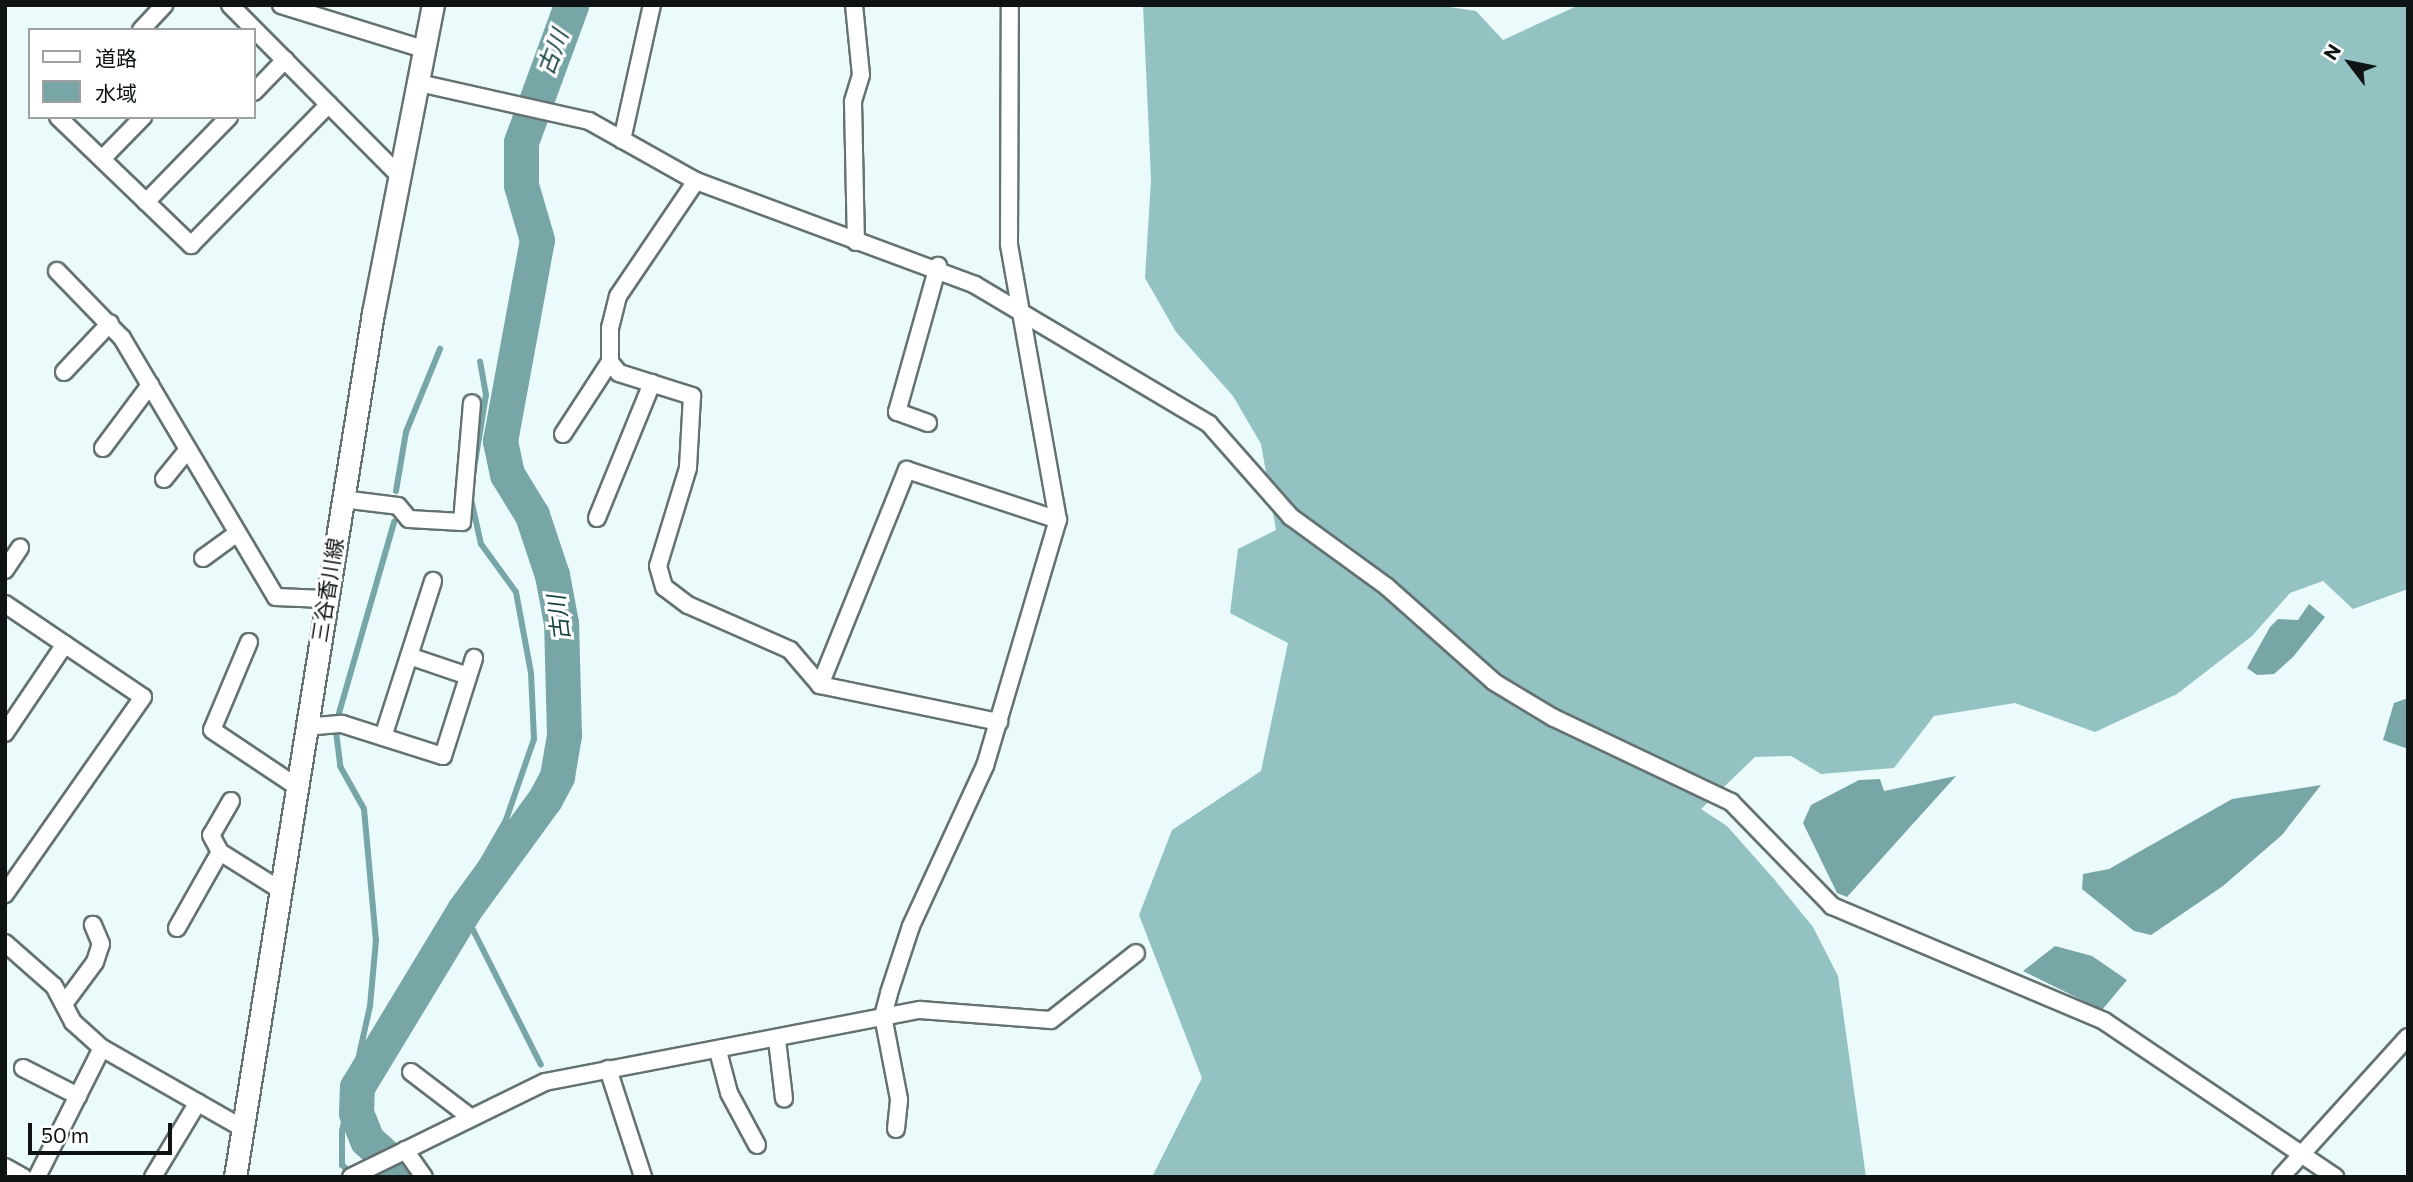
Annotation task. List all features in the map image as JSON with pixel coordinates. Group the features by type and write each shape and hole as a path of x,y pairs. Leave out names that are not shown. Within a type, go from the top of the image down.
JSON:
{"main road":[{"name":"三谷香川線","path":"235,1177 342,499 433,5"}],"street":[{"path":"143,28 164,5"},
{"path":"230,5 253,28"},
{"path":"281,5 426,50"},
{"path":"622,141 652,5"},
{"path":"854,5 861,75 853,102 856,242"},
{"path":"896,1129 899,1100 883,1016 912,926 999,722 1058,520 1016,308 1009,244 1010,5"},
{"path":"231,28 242,17"},
{"path":"256,31 400,176"},
{"path":"256,90 285,60"},
{"path":"419,83 589,121 696,181 856,242 939,266 1016,308 1209,424 1291,517 1386,586 1494,682 1565,724 1731,802 1832,906 2104,1021 2335,1177"},
{"path":"60,119 191,245 329,104"},
{"path":"102,159 141,119"},
{"path":"146,202 227,119"},
{"path":"563,434 610,362 618,296 696,181"},
{"path":"928,423 897,412 939,266"},
{"path":"57,271 110,323 276,597 326,599"},
{"path":"64,372 110,323"},
{"path":"610,362 619,373 692,396 688,468 660,555 664,587 688,606 790,650 820,685 999,722"},
{"path":"597,518 652,383"},
{"path":"103,448 150,385"},
{"path":"342,499 398,506 409,519 462,522 472,403"},
{"path":"164,479 187,451"},
{"path":"820,685 908,470 1058,520"},
{"path":"203,558 236,534"},
{"path":"5,570 20,548"},
{"path":"383,737 433,581"},
{"path":"5,604 143,697 5,894"},
{"path":"249,642 212,730 296,786"},
{"path":"5,733 65,644"},
{"path":"409,656 468,676"},
{"path":"305,727 342,724 443,756 474,658"},
{"path":"231,801 211,835 220,852 279,889"},
{"path":"177,928 220,852"},
{"path":"64,1004 95,962 101,944 93,925"},
{"path":"5,943 64,1004 73,1022 102,1048 242,1128"},
{"path":"351,1177 545,1083 608,1069 777,1040 920,1010 1051,1020 1136,953"},
{"path":"2281,1177 2300,1152 2408,1037"},
{"path":"777,1040 784,1099"},
{"path":"37,1177 102,1048"},
{"path":"718,1051 729,1093 757,1145"},
{"path":"23,1068 78,1096"},
{"path":"608,1069 643,1177"},
{"path":"411,1072 470,1118"},
{"path":"153,1177 198,1102"},
{"path":"399,1153 424,1177"},
{"path":"5,1167 23,1177"}],"shaded area":[{"path":"1143,5 1436,5 1476,11 1503,40 1579,5 2408,5 2408,589 2353,609 2323,581 2290,593 2252,636 2177,694 2095,732 2015,703 1934,716 1894,768 1821,774 1791,756 1755,757 1701,809 1727,826 1774,879 1813,927 1838,976 1866,1177 1152,1177 1202,1078 1139,915 1172,830 1261,771 1288,643 1230,613 1238,549 1276,530 1261,444 1233,396 1176,332 1145,278 1151,179"}],"water":[{"path":"2309,604 2325,617 2293,657 2274,674 2257,675 2247,668 2270,627 2278,619 2298,620"},
{"path":"2408,698 2408,749 2383,740 2394,703"},
{"path":"1956,776 1847,897 1837,893 1803,823 1811,805 1859,780 1880,779 1884,791"},
{"path":"2321,785 2282,835 2223,886 2151,935 2134,931 2082,889 2083,874 2109,869 2232,799"},
{"path":"2055,946 2092,956 2127,980 2102,1010 2023,971"}],"waterway":[{"name":"古川","path":"408,1177 367,1140 356,1113 357,1087 464,910 545,799 557,776 564,735 561,623 552,575 532,515 507,474 500,441 537,240 521,185 521,142 571,5"},
{"path":"396,491 406,432 440,349"},
{"path":"472,481 486,395 480,362"},
{"path":"471,499 481,544 516,592 531,673 534,739 506,820 459,902 541,1065"},
{"path":"339,713 394,522"},
{"path":"336,731 340,766 364,809 376,940 370,1006 342,1131 342,1165 349,1171"}]}
